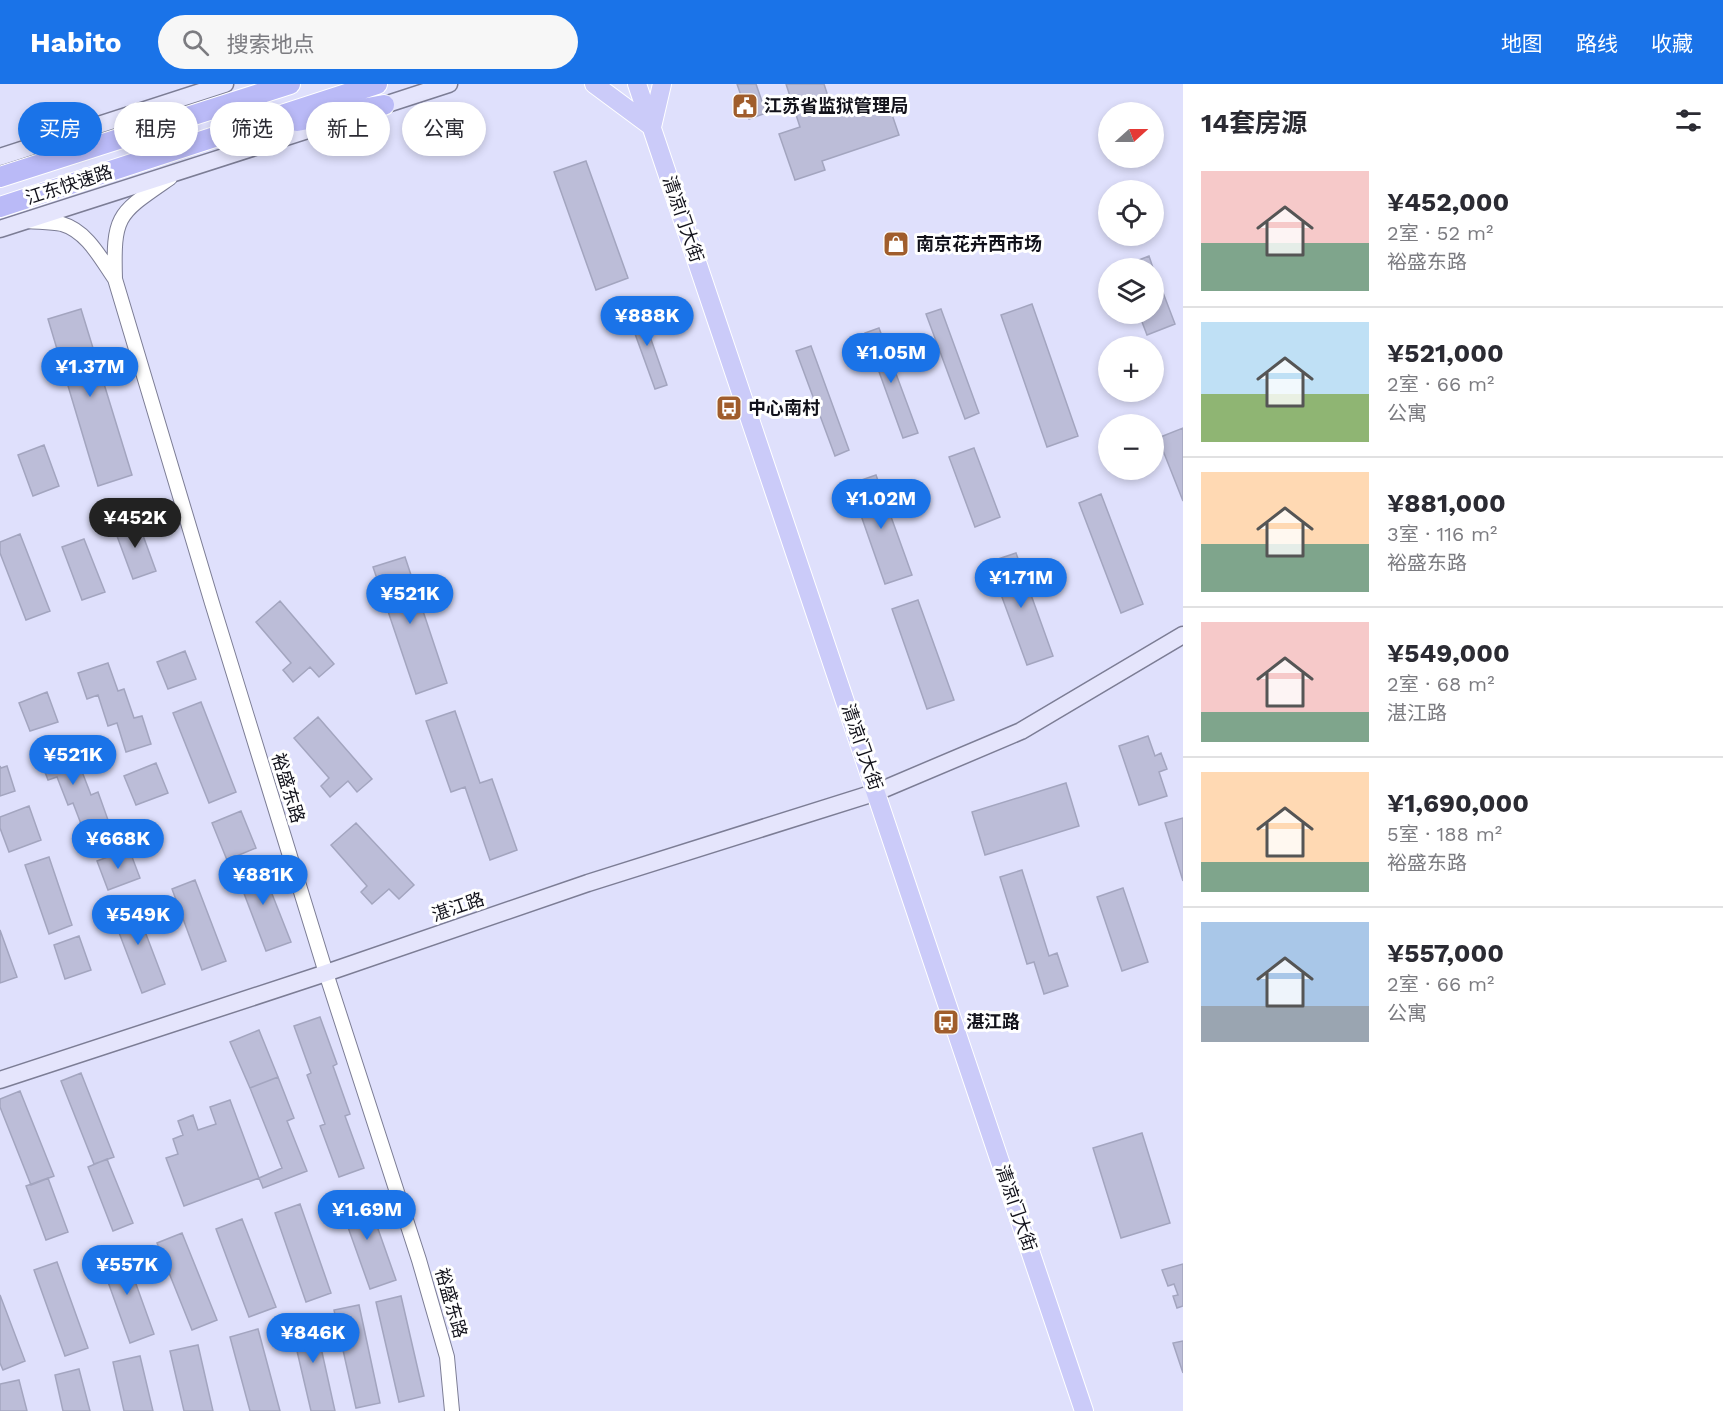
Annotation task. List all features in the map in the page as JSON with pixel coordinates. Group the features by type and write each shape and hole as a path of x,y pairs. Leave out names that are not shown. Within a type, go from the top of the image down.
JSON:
{"highway":[{"path":"230,102 268,84"},
{"name":"江东快速路","path":"235,102 290,84"},
{"name":"江东快速路","path":"294,111 377,84"},
{"name":"江东快速路","path":"0,177 210,110"},
{"name":"江东快速路","path":"0,207 210,138"}],"main road":[{"path":"0,157 225,84"},
{"path":"390,103 449,84"},
{"path":"594,84 652,127 662,84"},
{"name":"清凉门大街","path":"637,84 1084,1411"},
{"path":"0,229 306,130"},
{"name":"湛江路","path":"0,1080 326,973 588,883 877,792 1021,731 1183,635"}],"street":[{"name":"裕盛东路","path":"177,172 136,201 119,219 113,241 115,279 326,973 420,1260 447,1357 452,1411"},
{"name":"裕盛东路","path":"27,221 63,224 78,232 94,249 115,279"}],"building":[{"path":"737,84 756,84 766,113 749,119"},
{"path":"786,84 824,84 834,115 886,97 899,135 822,161 825,170 795,180 779,134 800,127"},
{"path":"586,161 628,278 596,290 554,172"},
{"path":"1164,295 1175,324 1147,335 1143,324 1164,324"},
{"path":"1032,304 1078,436 1047,447 1001,315"},
{"path":"639,305 667,385 655,389 626,309"},
{"path":"81,309 132,475 98,486 48,319"},
{"path":"941,309 979,413 965,419 926,314"},
{"path":"879,328 918,433 903,438 865,333"},
{"path":"811,346 849,450 835,456 796,351"},
{"path":"1183,428 1183,501 1164,453 1164,436"},
{"path":"44,445 59,486 33,496 18,455"},
{"path":"974,448 1000,517 975,527 949,457"},
{"path":"876,475 912,575 885,584 850,484"},
{"path":"1101,494 1143,604 1121,613 1079,503"},
{"path":"137,519 156,571 133,579 114,528"},
{"path":"20,534 50,611 26,620 0,553 0,542"},
{"path":"84,539 105,592 82,600 62,547"},
{"path":"1016,553 1053,656 1027,665 989,562"},
{"path":"405,557 447,683 416,694 373,567"},
{"path":"918,600 954,700 927,709 892,609"},
{"path":"280,601 334,664 319,677 310,667 293,682 283,670 291,663 256,622"},
{"path":"185,651 196,679 168,689 157,662"},
{"path":"108,663 118,691 124,689 134,718 142,716 151,744 126,752 117,723 108,726 98,695 87,699 78,673"},
{"path":"47,692 58,722 30,731 19,703"},
{"path":"201,702 236,792 209,803 173,713"},
{"path":"455,711 480,783 492,779 517,850 490,860 465,787 451,792 426,721"},
{"path":"318,717 372,779 357,792 348,781 330,797 321,786 329,778 294,738"},
{"path":"1148,736 1155,756 1161,753 1167,769 1159,772 1167,796 1139,805 1119,746"},
{"path":"63,744 74,772 81,769 91,795 98,792 108,820 83,829 73,803 68,805 57,777 48,780 38,753"},
{"path":"156,763 168,793 136,805 124,776"},
{"path":"0,766 1,768 7,766 15,791 0,796"},
{"path":"1066,783 1079,826 985,855 972,812"},
{"path":"29,806 41,840 9,852 0,828 0,817"},
{"path":"241,811 256,848 227,860 212,823"},
{"path":"1183,818 1183,881 1165,823"},
{"path":"356,823 414,885 399,899 389,889 372,904 361,892 367,886 331,845"},
{"path":"129,849 140,878 108,890 97,861"},
{"path":"49,857 72,925 49,934 25,865"},
{"path":"259,861 291,942 266,951 235,870"},
{"path":"1022,870 1049,956 1057,953 1068,986 1044,994 1034,962 1027,964 1000,877"},
{"path":"195,880 226,961 202,970 172,889"},
{"path":"1123,888 1148,962 1122,971 1097,897"},
{"path":"133,900 165,984 142,993 110,909"},
{"path":"0,930 17,977 0,983"},
{"path":"79,936 91,970 65,979 54,945"},
{"path":"320,1017 337,1064 333,1066 350,1114 345,1116 364,1168 339,1177 320,1126 325,1124 307,1075 311,1073 294,1026"},
{"path":"259,1030 278,1077 250,1088 230,1042"},
{"path":"81,1073 114,1157 94,1164 61,1081"},
{"path":"278,1077 294,1118 287,1121 307,1171 263,1188 259,1178 282,1168 250,1088"},
{"path":"20,1091 54,1176 31,1185 0,1107 0,1099"},
{"path":"230,1100 259,1178 184,1206 166,1158 178,1154 173,1139 183,1135 178,1121 193,1115 198,1130 216,1124 210,1107"},
{"path":"1142,1133 1170,1223 1121,1238 1093,1148"},
{"path":"107,1159 133,1223 113,1231 88,1167"},
{"path":"48,1178 68,1232 46,1240 26,1186"},
{"path":"365,1192 396,1280 370,1289 339,1202"},
{"path":"300,1204 331,1293 306,1302 275,1213"},
{"path":"242,1219 276,1307 249,1317 216,1229"},
{"path":"182,1233 217,1320 192,1330 157,1243"},
{"path":"123,1248 154,1334 130,1343 99,1257"},
{"path":"57,1262 88,1348 65,1356 34,1270"},
{"path":"1183,1264 1183,1306 1177,1308 1173,1296 1178,1295 1174,1284 1168,1286 1162,1270"},
{"path":"0,1295 25,1361 3,1370 0,1363"},
{"path":"401,1296 424,1396 399,1402 376,1302"},
{"path":"359,1305 380,1403 356,1408 334,1310"},
{"path":"314,1316 335,1411 311,1411 290,1321"},
{"path":"258,1329 280,1411 250,1411 230,1337"},
{"path":"1183,1341 1183,1373 1173,1343"},
{"path":"198,1345 213,1411 184,1411 170,1351"},
{"path":"140,1356 153,1411 124,1411 113,1362"},
{"path":"79,1369 90,1411 63,1411 55,1375"},
{"path":"19,1380 27,1411 0,1411 0,1384"}],"place":[{"name":"江苏省监狱管理局","path":"745,106"},
{"name":"南京花卉西市场","path":"896,244"},
{"name":"中心南村","path":"729,408"},
{"name":"湛江路","path":"946,1022"}]}
